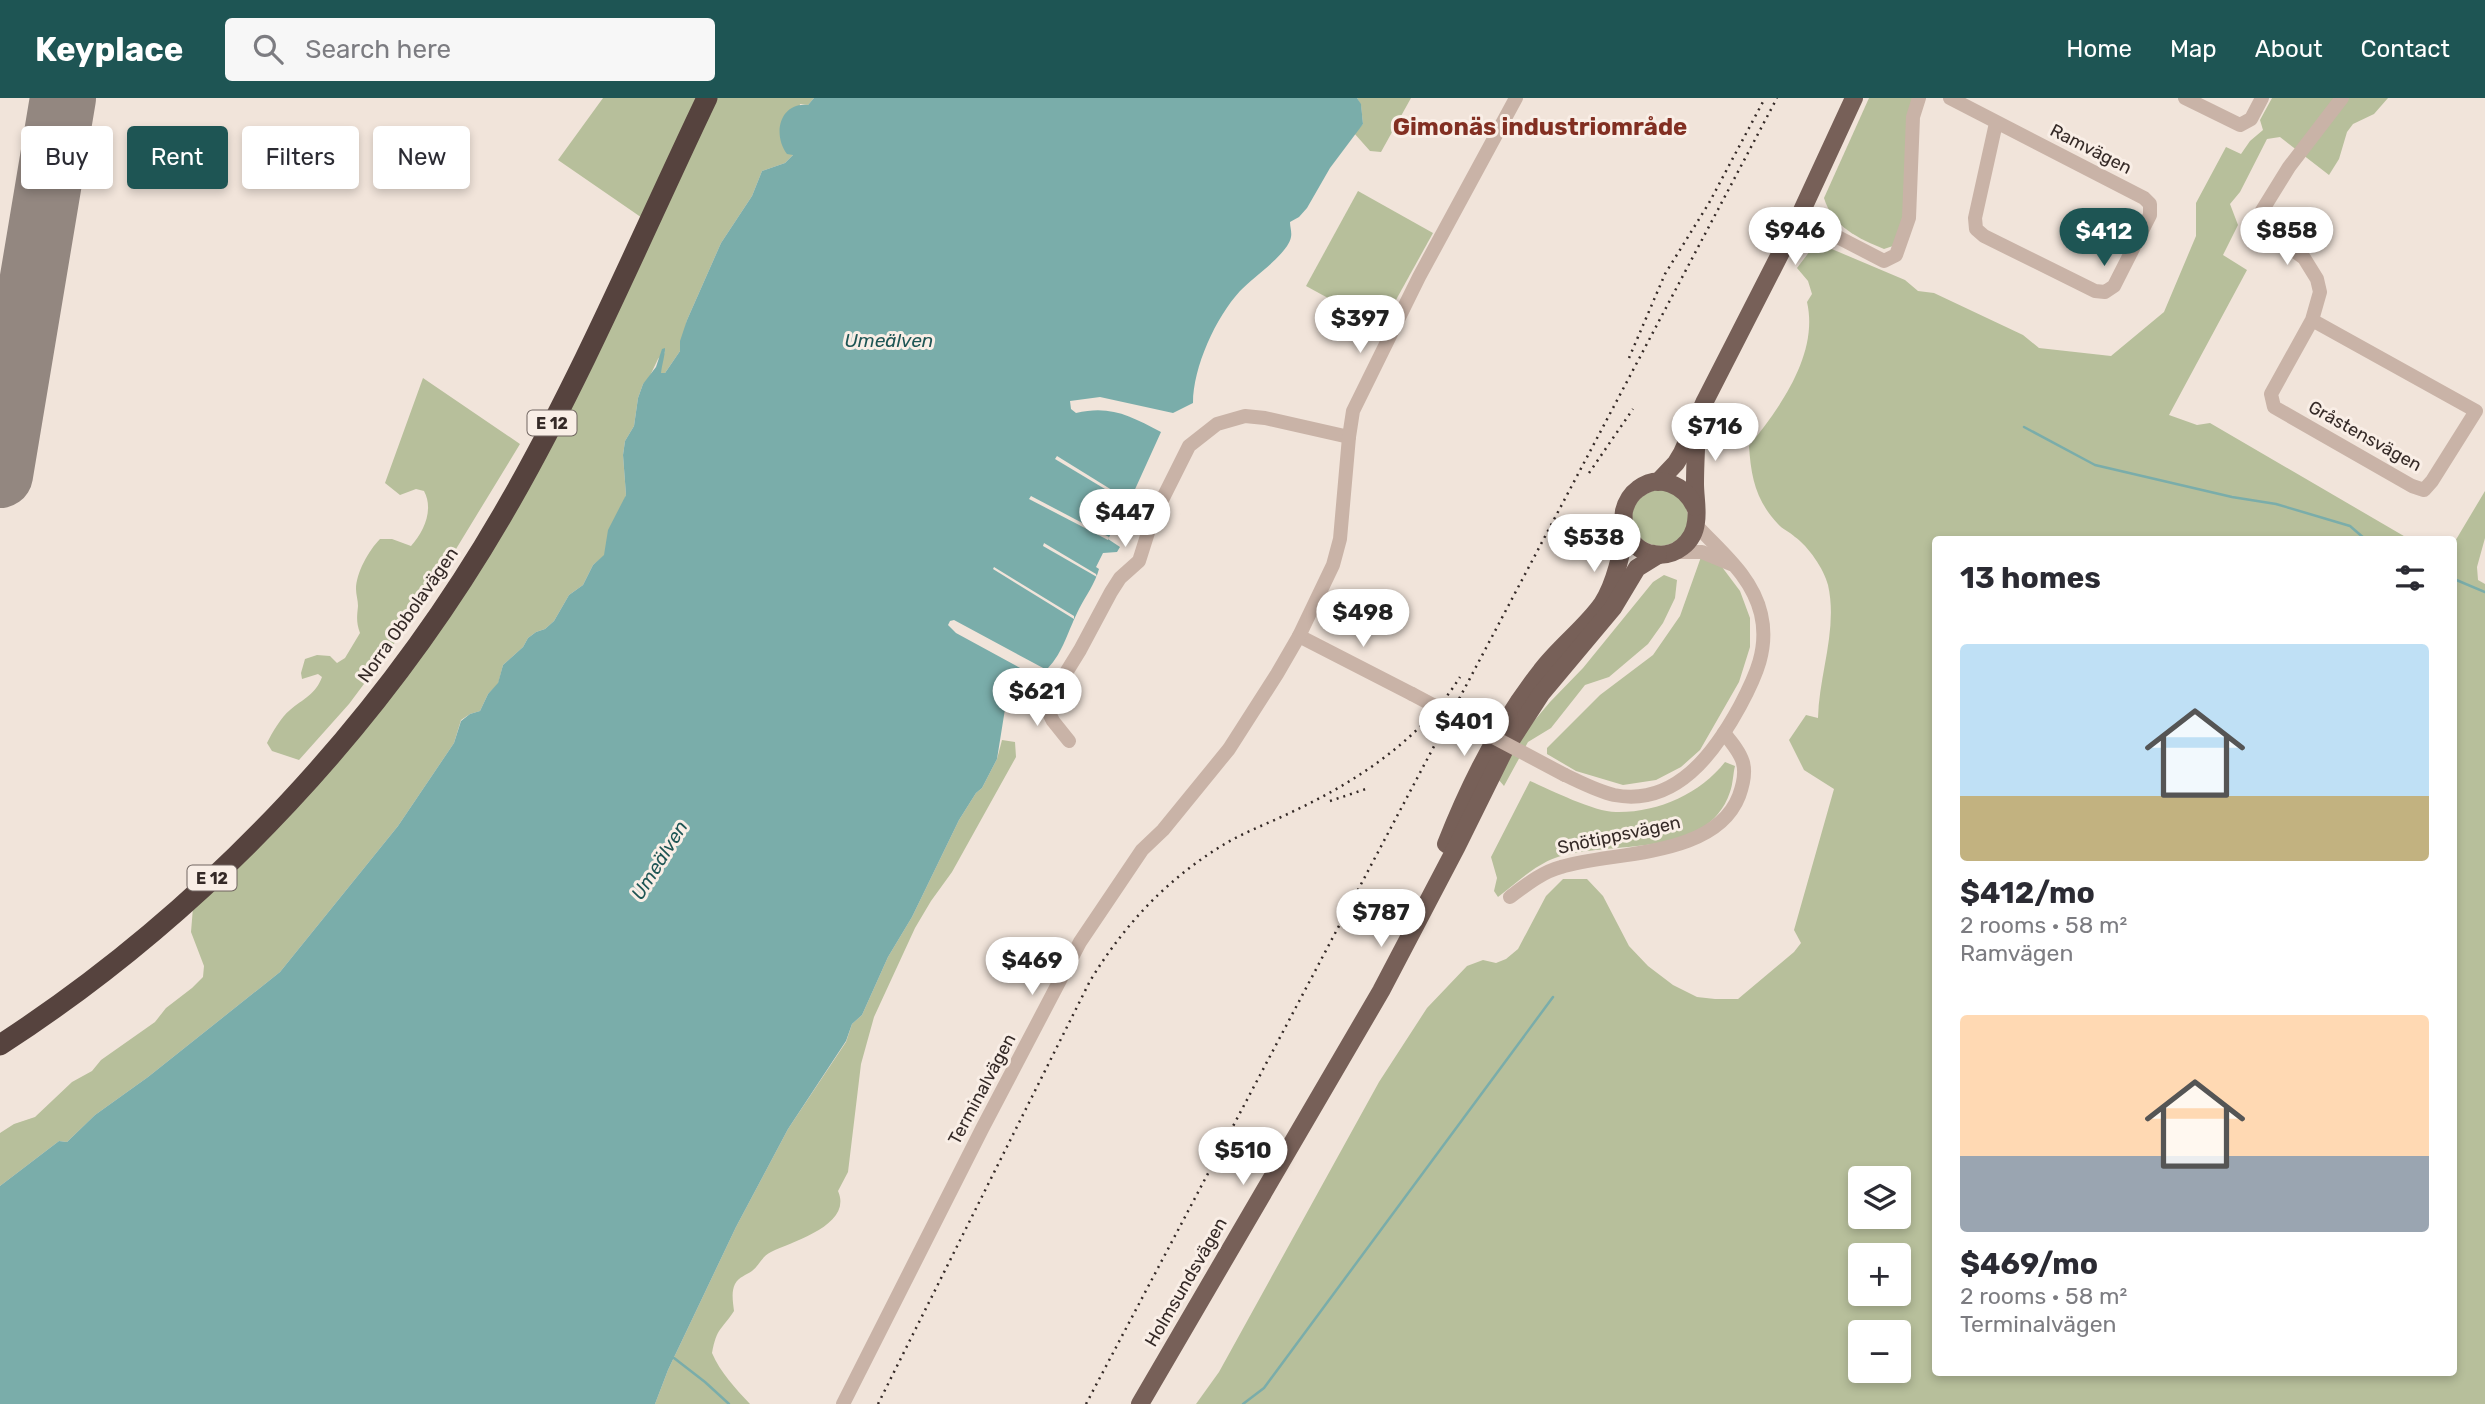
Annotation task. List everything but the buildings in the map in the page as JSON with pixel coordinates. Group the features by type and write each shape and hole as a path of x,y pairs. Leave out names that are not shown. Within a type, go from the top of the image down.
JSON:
{"highway":[{"name":"Norra Obbolavägen","path":"0,1045 102,974 230,861 342,743 426,634 481,550 537,453 707,98"}],"main road":[{"name":"Holmsundsvägen","path":"1416,926 1450,834 1489,749 1536,677 1603,603 1616,572 1624,512 1631,495 1646,484 1658,481 1676,463 1799,217 1854,98"},
{"name":"Holmsundsvägen","path":"1140,1404 1381,990 1504,751 1541,694 1613,608 1637,568 1688,542 1695,516 1697,419"},
{"path":"1658,481 1668,482 1683,490 1695,516"},
{"path":"1624,527 1636,547 1666,554"}],"street":[{"name":"Terminalvägen","path":"843,1404 1080,942 1142,850 1163,830 1229,749 1278,674 1299,636 1333,565 1340,539 1353,411 1419,277 1516,98"},
{"path":"1799,217 1884,261 1896,255 1909,218 1913,117 1919,98"},
{"name":"Ramvägen","path":"1950,98 2144,198 2150,204 2150,215 2114,286 2105,292 2095,291 1984,236 1976,229 1975,218 1996,123"},
{"path":"2185,98 2235,123 2245,123 2252,119 2262,98"},
{"path":"2312,320 2320,292 2311,267 2304,258 2255,222 2289,167 2342,98"},
{"name":"Gråstensvägen","path":"2312,320 2476,411 2424,490 2412,486 2273,407 2271,394 2312,320"},
{"path":"1069,741 1050,715 1051,697 1120,578 1139,561 1152,520 1189,446 1217,424 1245,416 1349,437"},
{"path":"1299,636 1587,786 1615,795 1639,795 1658,791 1692,773 1715,748 1755,678 1762,648 1763,631 1756,599 1749,584 1695,516"},
{"path":"1666,554 1702,552 1733,565"},
{"name":"Snötippsvägen","path":"1510,897 1538,877 1559,867 1668,846 1703,835 1717,825 1736,804 1745,770 1743,758 1724,733"}],"green space":[{"path":"603,98 814,98 808,105 800,104 793,155 785,163 762,171 752,196 721,243 687,320 680,351 665,373 661,373 665,351 643,384 634,426 625,441 623,455 626,495 605,555 593,565 583,585 569,595 554,621 528,638 523,647 503,665 498,684 488,694 480,711 461,720 454,743 398,826 280,972 148,1077 95,1115 67,1142 59,1141 0,1186 0,1133 14,1124 35,1117 72,1082 92,1071 101,1060 155,1022 166,1008 203,977 204,966 191,932 194,895 260,832 467,573 648,222 558,160"},
{"path":"1357,98 1411,98 1381,152 1370,151 1354,133 1363,124 1361,105"},
{"path":"1869,98 1914,98 1905,212 1896,245 1884,249 1856,236 1840,224 1824,198"},
{"path":"2272,98 2388,98 2374,114 2353,124 2347,132 2339,159 2329,175 2280,137 2267,139 2240,192 2230,204 2238,225 2223,255 2247,270 2169,415 2197,425 2210,423 2404,536 1932,536 1932,1376 2457,1376 2457,538 2485,491 2485,538 2477,567 2478,580 2485,584 2485,1404 1196,1404 1219,1372 1379,1082 1427,1008 1467,966 1483,960 1496,963 1518,949 1546,896 1563,879 1587,879 1603,896 1629,946 1648,966 1673,985 1697,997 1738,999 1801,943 1794,930 1834,789 1804,770 1789,740 1806,715 1818,718 1831,618 1830,602 1826,579 1815,558 1800,541 1778,524 1764,506 1753,478 1749,446 1773,415 1802,360 1809,322 1807,302 1812,294 1808,281 1797,268 1813,247 1827,247 1905,280 1918,291 1934,293 2023,335 2039,348 2111,356 2164,312 2196,236 2196,203 2226,147 2241,154 2250,141 2263,130 2260,120"},
{"path":"1358,191 1433,233 1381,327 1306,286"},
{"path":"423,378 520,444 417,613 349,704 299,760 272,751 267,743 277,725 313,692 322,677 318,674 302,679 305,659 317,655 330,656 337,663 345,658 360,633 357,620 357,583 372,549 380,539 392,539 411,546 426,520 428,505 424,491 416,489 400,495 385,483"},
{"path":"1660,490 1671,492 1680,498 1686,507 1686,529 1680,538 1671,544 1660,546 1649,544 1640,538 1634,529 1632,518 1634,507 1640,498 1649,492"},
{"path":"1701,557 1719,563 1740,591 1750,618 1750,647 1739,682 1700,750 1681,767 1656,780 1623,785 1576,771 1547,754 1547,748 1600,695 1653,655 1680,616"},
{"path":"1664,575 1677,580 1675,598 1663,623 1648,644 1609,677 1585,685 1551,728 1528,742 1504,786 1498,779 1517,741 1583,668 1653,582"},
{"path":"1002,740 1015,742 1016,757 952,872 915,928 874,1017 861,1064 848,1172 838,1191 840,1203 837,1213 819,1230 768,1254 735,1284 734,1311 718,1334 712,1353 724,1374 750,1404 655,1404 668,1370 736,1227 788,1129 846,1042 852,1024 862,1015 888,957 912,917 959,820 982,788 997,759"},
{"path":"1725,762 1735,766 1730,792 1718,814 1701,829 1654,844 1555,858 1533,870 1498,897 1494,891 1497,878 1491,857 1530,781 1596,808 1616,812 1631,811 1662,805 1690,792"}],"water":[{"name":"Umeälven","path":"814,98 1357,98 1361,104 1363,124 1330,168 1307,208 1290,222 1291,237 1284,251 1240,291 1223,314 1207,343 1197,374 1193,403 1173,413 1100,397 1070,401 1071,409 1076,413 1110,411 1161,432 1117,529 1114,528 1108,539 1120,547 1117,552 1103,553 1096,567 1099,569 1095,580 1062,648 1048,668 1045,669 954,620 950,621 948,625 956,633 1022,669 1037,687 1029,703 1005,709 997,759 982,788 959,820 912,917 888,957 862,1015 852,1024 846,1041 788,1129 736,1227 668,1370 655,1404 0,1404 0,1186 59,1141 67,1142 95,1115 148,1077 280,972 398,826 454,743 461,721 480,711 488,694 498,683 503,665 523,647 528,638 554,621 569,595 583,585 593,565 604,555 608,530 626,495 623,455 625,441 634,426 643,384 656,367 662,349 665,348 661,373 665,373 680,351 680,341 687,320 721,243 752,196 762,171 785,163 793,155 787,154 780,137 781,121 785,114 798,105 808,105"}],"pier":[{"path":"1057,456 1128,500 1130,504 1055,459"},
{"path":"1031,496 1109,537 1108,540 1029,499"},
{"path":"1044,543 1096,574 1097,577 1043,546"},
{"path":"994,567 1074,616 1074,619 993,569"}],"waterway":[{"path":"2024,427 2095,465 2232,497 2276,504 2350,526 2362,536"},
{"path":"2457,580 2485,592"},
{"path":"1243,1404 1264,1388 1553,997"},
{"path":"674,1358 729,1404"}],"runway":[{"path":"0,475 63,98"}],"railway":[{"path":"1629,358 1665,274 1709,203 1765,98"},
{"path":"1086,1404 1777,98"},
{"path":"1589,473 1633,409"},
{"path":"878,1404 1090,981 1132,922 1165,888 1223,845 1320,798 1366,771 1408,738 1445,699 1460,677"},
{"path":"1330,801 1366,789"}],"district":[{"name":"Gimonäs industriområde","path":"1540,127"}]}
